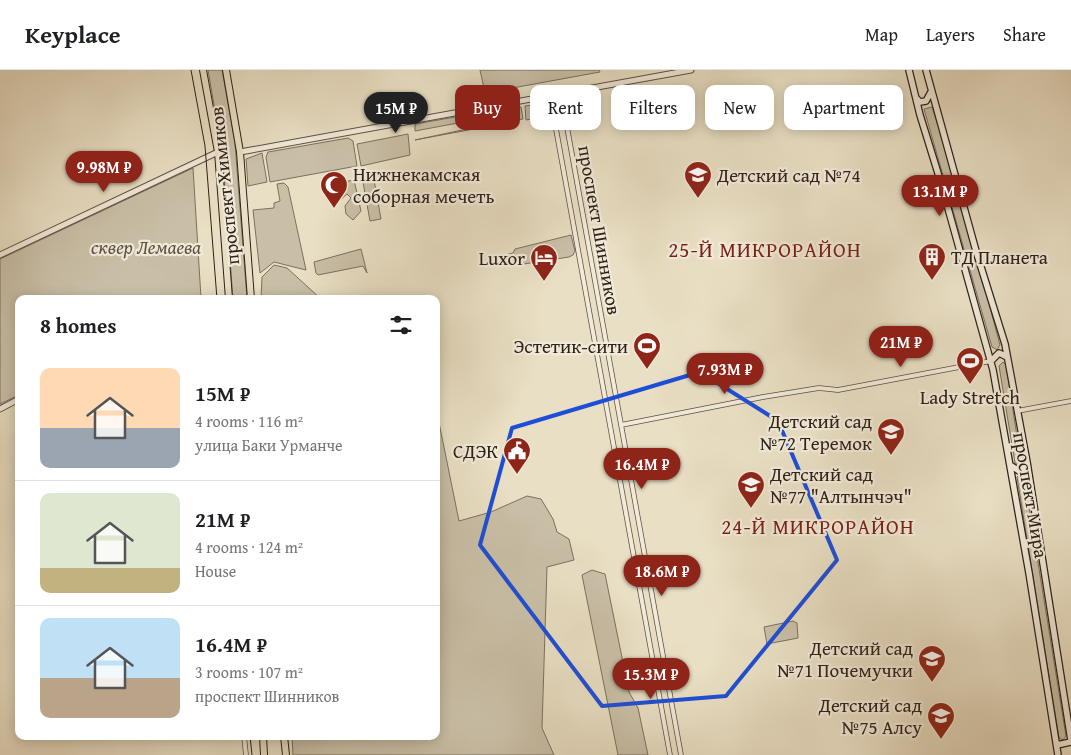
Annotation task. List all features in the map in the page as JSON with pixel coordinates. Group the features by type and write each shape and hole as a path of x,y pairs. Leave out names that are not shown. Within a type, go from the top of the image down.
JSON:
{"main road":[{"name":"проспект Химиков","path":"203,70 218,152 229,295"},
{"name":"проспект Химиков","path":"226,70 240,152 251,295"},
{"name":"проспект Мира","path":"909,70 991,361 1058,755"},
{"name":"проспект Мира","path":"926,70 1008,359 1027,464 1071,741"},
{"path":"915,96 919,101 925,102 930,98 931,92"},
{"path":"991,361 1000,353 1008,359"},
{"path":"1010,466 1019,471 1027,464"},
{"path":"263,740 264,755"},
{"path":"284,740 286,755"},
{"path":"1056,745 1071,741"}],"street":[{"path":"601,87 691,70"},
{"path":"240,152 530,100"},
{"name":"проспект Шинников","path":"556,130 670,755"},
{"name":"проспект Шинников","path":"568,130 681,755"},
{"path":"0,255 218,152"},
{"path":"621,425 763,397 819,388 838,390 991,361"},
{"path":"0,409 15,401"},
{"path":"1017,411 1071,401"},
{"path":"244,740 246,755"}],"highlighted area":[{"path":"700,372 778,421 837,560 726,696 602,706 480,545 512,428"}],"green space":[{"path":"208,70 222,70 235,143 247,295 233,295 222,151"},
{"path":"480,70 599,70 600,72 520,87 520,85 483,85"},
{"path":"530,105 530,119 526,120 525,106"},
{"path":"520,107 523,119 520,119"},
{"path":"932,107 957,184 1000,345 997,350 992,347 924,109"},
{"path":"455,117 455,124 415,131 415,124"},
{"path":"462,130 468,130 415,140"},
{"path":"408,134 410,155 361,166 357,144"},
{"path":"348,138 353,141 357,166 270,182 266,157 268,152"},
{"path":"262,153 267,182 248,186 246,159"},
{"name":"сквер Лемаева","path":"193,168 201,295 15,295 15,397 0,404 0,259"},
{"path":"354,180 361,211 353,220 346,214 345,206 351,198 347,194 339,201 332,201 327,192 327,185"},
{"path":"374,180 381,219 370,221 363,182"},
{"path":"284,183 288,187 306,270 274,262 260,273 253,210 274,208 274,203 280,201 277,184"},
{"path":"571,235 575,251 569,257 511,266 502,256 513,253 515,249"},
{"path":"361,249 367,273 363,266 318,275 316,273 314,262"},
{"path":"274,265 287,268 317,295 261,295 262,277"},
{"path":"1003,362 1006,365 1021,462 1019,466 1015,463 999,366"},
{"path":"440,428 459,521 491,512 527,496 541,499 553,519 557,532 569,539 574,560 547,567 542,728 554,755 293,755 292,740 440,740"},
{"path":"1021,473 1024,476 1066,736 1063,740 1059,738 1017,477"},
{"path":"592,570 605,574 629,692 638,708 648,755 618,755 582,575"},
{"path":"793,621 797,623 798,638 767,644 764,627"}],"tram line":[{"path":"191,70 205,146 217,295"},
{"path":"250,740 252,755"}],"place":[{"name":"Детский сад №74","path":"698,199"},
{"name":"Нижнекамская соборная мечеть","path":"334,209"},
{"name":"ТД Планета","path":"932,281"},
{"name":"Luxor","path":"544,282"},
{"name":"Эстетик-сити","path":"647,370"},
{"name":"Lady Stretch","path":"970,385"},
{"name":"Детский сад №72 Теремок","path":"891,456"},
{"name":"СДЭК","path":"517,475"},
{"name":"Детский сад №77 \"Алтынчэч\"","path":"751,509"},
{"name":"Детский сад №71 Почемучки","path":"932,683"},
{"name":"Детский сад №75 Алсу","path":"941,740"}],"district":[{"name":"25-Й МИКРОРАЙОН","path":"765,249"},
{"name":"24-Й МИКРОРАЙОН","path":"818,526"}]}
